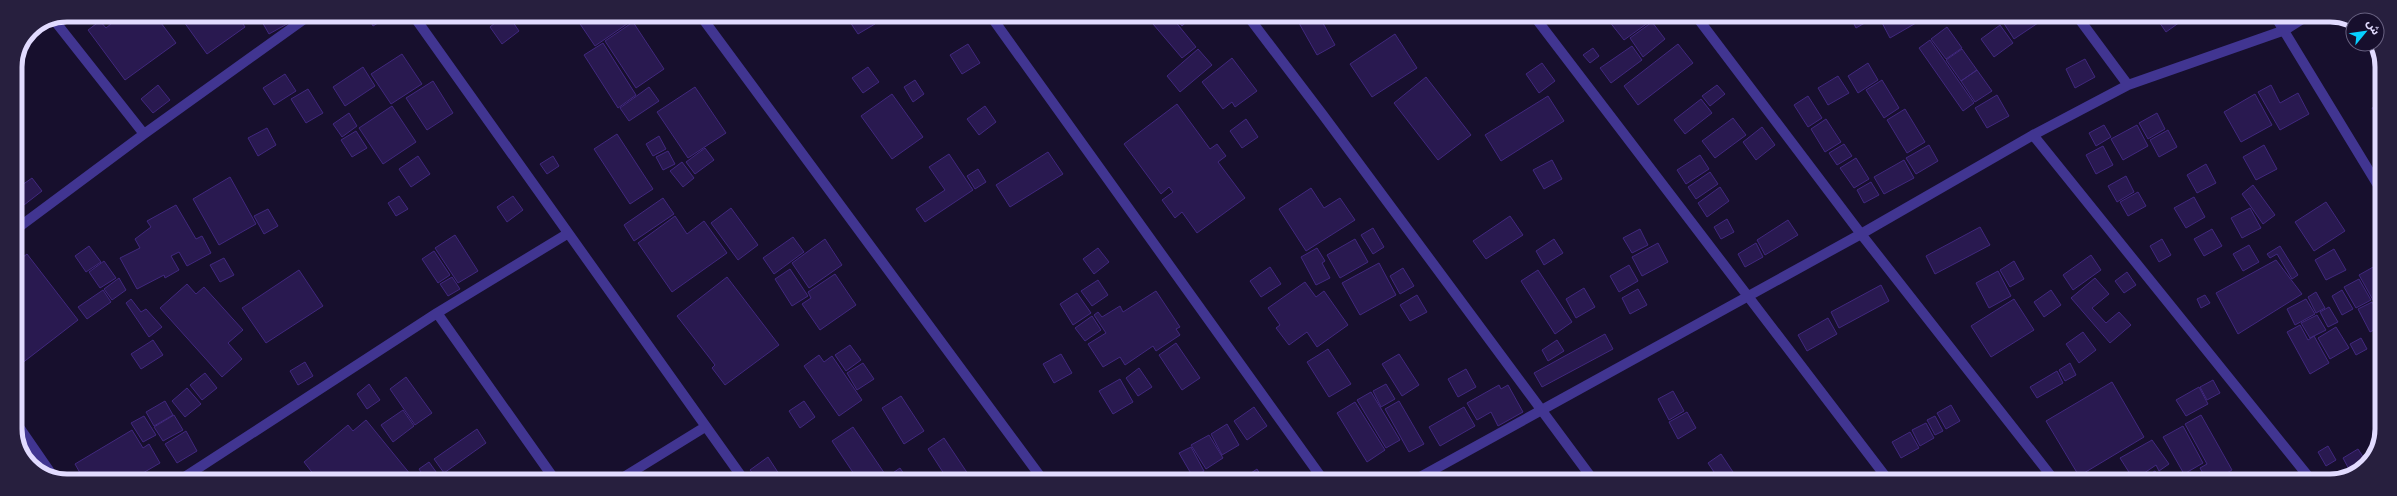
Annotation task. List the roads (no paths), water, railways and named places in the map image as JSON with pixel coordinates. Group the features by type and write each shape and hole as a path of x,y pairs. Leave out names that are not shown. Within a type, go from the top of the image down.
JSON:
{"street":[{"path":"22,225 144,134 300,22"},
{"path":"417,22 740,474"},
{"path":"705,22 1038,474"},
{"path":"995,22 1319,474"},
{"path":"1252,22 1323,114 1589,474"},
{"path":"1539,22 1884,474"},
{"path":"1701,22 1861,234 2050,474"},
{"path":"2081,22 2128,85"},
{"path":"2279,22 2375,180"},
{"path":"1426,474 1861,234 2033,136 2128,85 2285,30 2298,22"},
{"path":"57,23 144,134"},
{"path":"2033,136 2306,474"},
{"path":"189,474 437,314 567,234"},
{"path":"437,314 551,474"},
{"path":"629,474 705,427"},
{"path":"22,431 47,469"}]}
